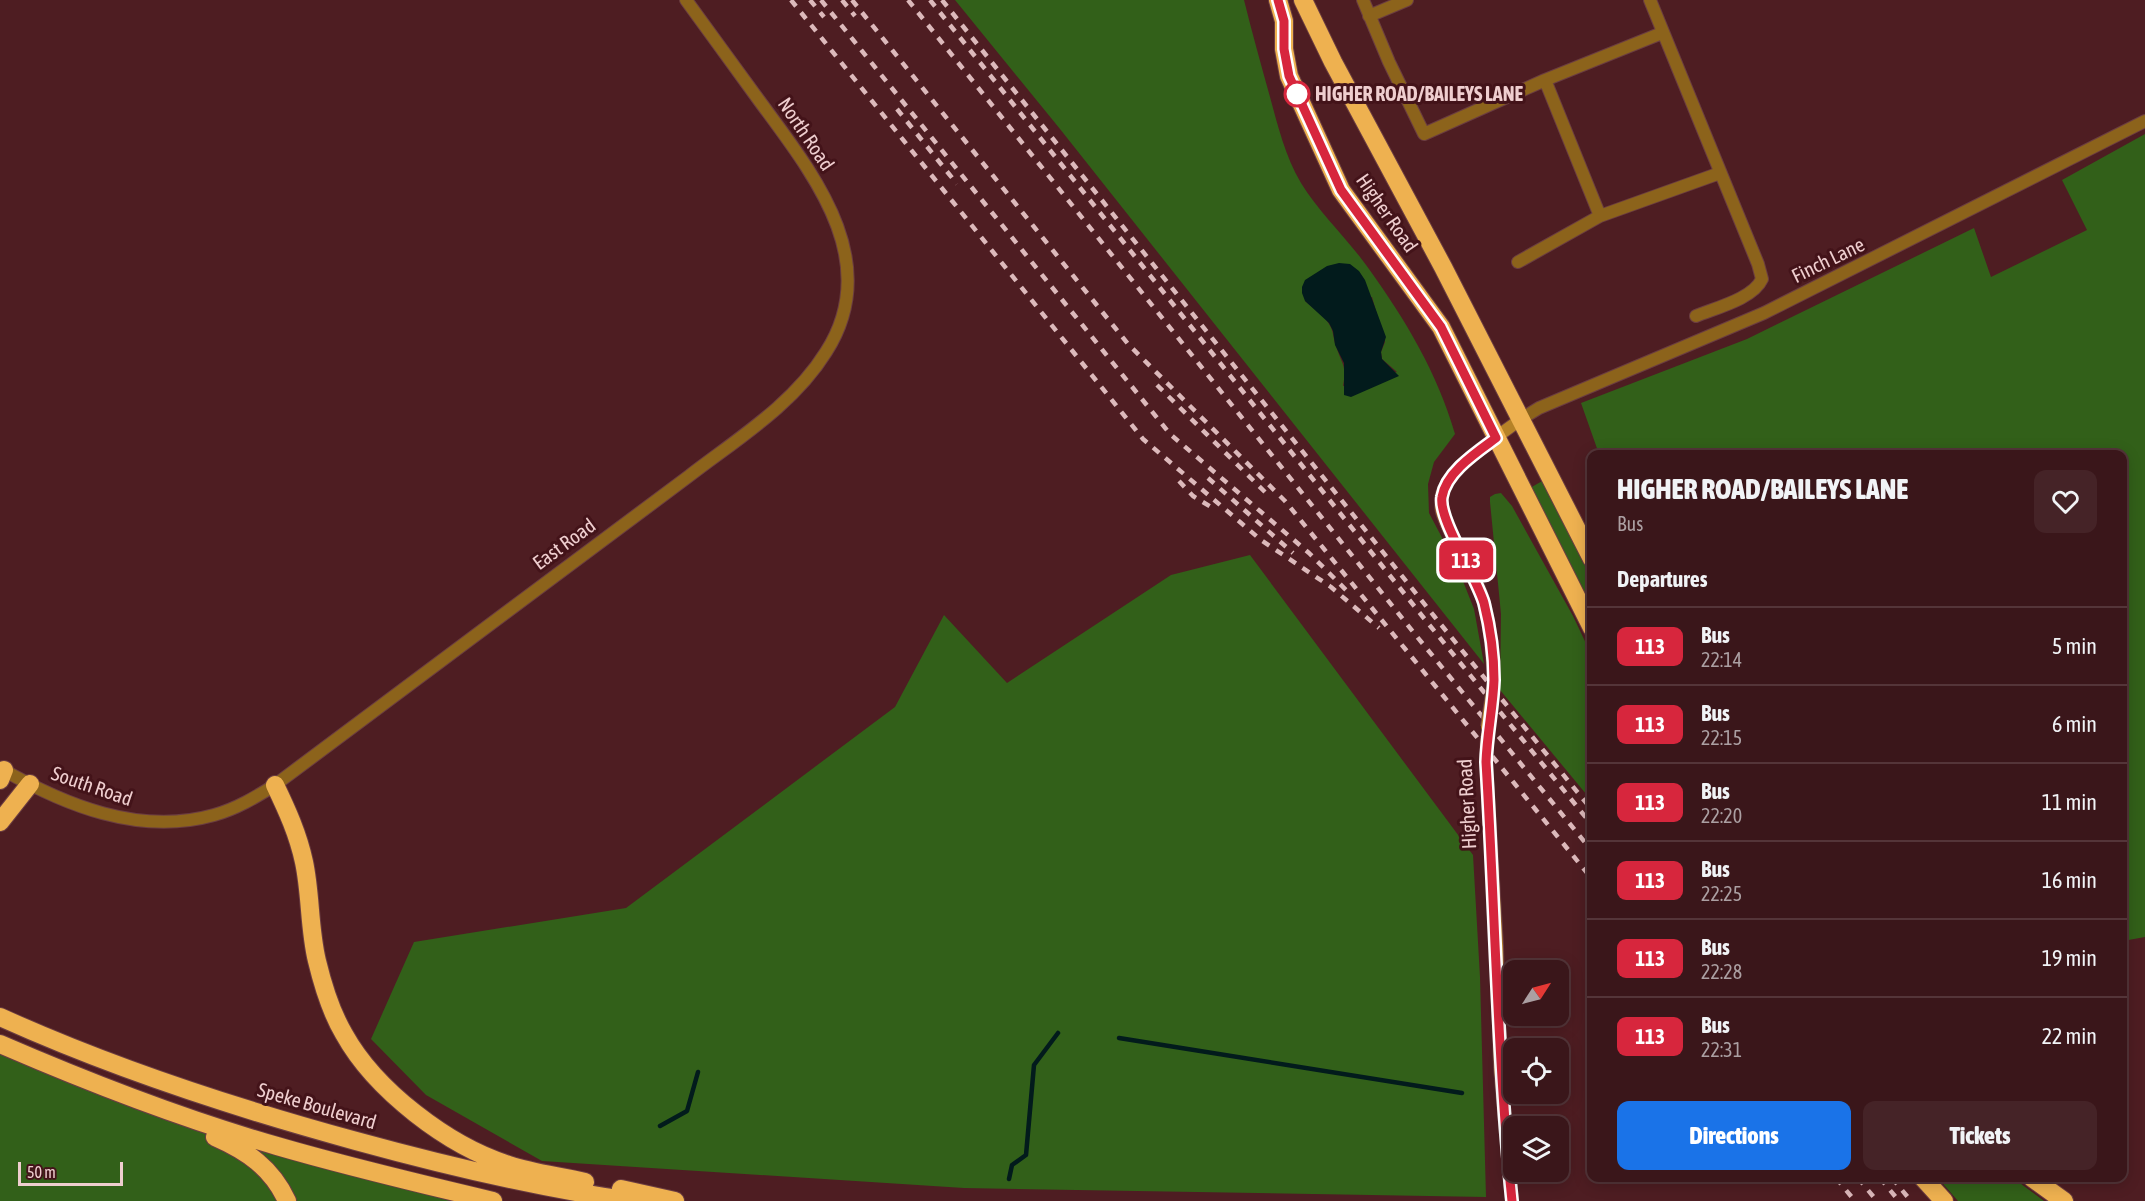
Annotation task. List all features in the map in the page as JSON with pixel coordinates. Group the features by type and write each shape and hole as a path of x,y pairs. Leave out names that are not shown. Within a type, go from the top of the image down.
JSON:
{"highway":[{"name":"Higher Road","path":"1278,0 1284,21 1284,49 1289,76 1341,190 1441,327 1587,618"},
{"name":"Higher Road","path":"1303,0 1333,62 1443,267 1587,549"},
{"path":"0,822 30,784"},
{"path":"275,785 293,823 304,862 309,894 310,923 317,962 328,999 344,1034 364,1064 393,1093 446,1135 479,1153 510,1166 675,1201"},
{"name":"Speke Boulevard","path":"0,1017 164,1083 274,1119 399,1153 525,1183 632,1201"},
{"path":"0,1044 230,1143 251,1155 267,1169 280,1186 287,1201"},
{"path":"0,1044 128,1096 276,1146 391,1178 493,1201"},
{"path":"1927,1182 1944,1201"},
{"path":"2038,1182 2064,1201"}],"street":[{"name":"North Road","path":"687,0 792,145 828,202 846,252 848,285 845,309"},
{"path":"1363,0 1424,134 1545,80 1662,33"},
{"path":"1369,16 1407,0"},
{"path":"1650,0 1758,264 1762,279 1759,287 1750,294 1695,316"},
{"path":"1545,80 1600,216"},
{"name":"Finch Lane","path":"1521,419 1539,408 1773,309 2145,121"},
{"path":"1518,262 1600,216 1720,173"},
{"name":"East Road","path":"275,785 778,408 806,379 826,352 838,331 845,309"},
{"name":"Higher Road","path":"1512,1201 1500,1067 1496,924 1486,762 1487,732 1494,680 1492,641 1475,578 1447,523 1441,501 1446,483 1468,459 1521,419"},
{"name":"South Road","path":"1,773 108,816 159,823 200,818 226,811 251,800 275,785"}],"green space":[{"path":"955,0 1244,0 1279,130 1295,173 1325,216 1361,258 1395,307 1430,369 1448,412 1455,434 1434,462 1428,484 1429,513 1457,566 1474,609 1484,664","holes":["1372,297 1385,342 1381,352 1382,359 1397,372 1343,386 1344,369 1331,327 1305,301"]},
{"path":"2145,134 2145,937 2127,940 2127,450 1598,450 1581,403 1747,339 1974,228 1991,277 2087,230 2062,180"},
{"path":"1544,480 1587,570 1587,603 1530,488"},
{"path":"1501,493 1512,506 1587,646 1587,795 1500,690 1501,614 1490,502 1490,497"},
{"path":"1250,555 1473,855 1480,977 1486,1197 964,1188 542,1161 426,1095 371,1039 414,942 626,908 895,707 944,615 1007,683 1171,575"},
{"path":"0,1044 128,1096 493,1201 0,1201"},
{"path":"1941,1182 2018,1182 2044,1201 1958,1201"}],"water":[{"path":"1339,263 1350,264 1365,280 1386,337 1381,352 1382,359 1399,376 1351,397 1344,395 1344,363 1335,345 1333,331 1329,323 1305,301 1302,293 1305,280 1327,266"}],"waterway":[{"path":"1009,1179 1012,1165 1026,1155 1034,1065 1058,1033"},
{"path":"1119,1038 1462,1093"},
{"path":"660,1126 687,1111 698,1072"}],"railway":[{"path":"791,0 1143,439 1261,540 1331,587 1379,628"},
{"path":"810,0 824,17"},
{"path":"821,0 1170,434 1309,553 1346,590"},
{"path":"842,0 855,16"},
{"path":"852,0 1128,344 1285,501 1587,873"},
{"path":"908,0 1414,633 1587,845"},
{"path":"930,0 1587,819"},
{"path":"942,0 1587,804"},
{"path":"897,109 957,184"},
{"path":"1157,385 1270,497"},
{"path":"1208,478 1293,553"},
{"path":"1179,481 1193,496 1211,507"},
{"path":"1839,1182 1855,1201"},
{"path":"1861,1182 1877,1201"},
{"path":"1883,1182 1899,1201"},
{"path":"1895,1182 1911,1201"}],"bus line":[{"name":"113","path":"1278,0 1284,21 1284,49 1289,76 1341,190 1441,327 1496,438 1468,459 1446,483 1441,501 1447,523 1475,578 1492,641 1494,680 1486,762 1496,924 1500,1067 1512,1201"}],"place":[{"name":"HIGHER ROAD/BAILEYS LANE","path":"1297,94"}]}
